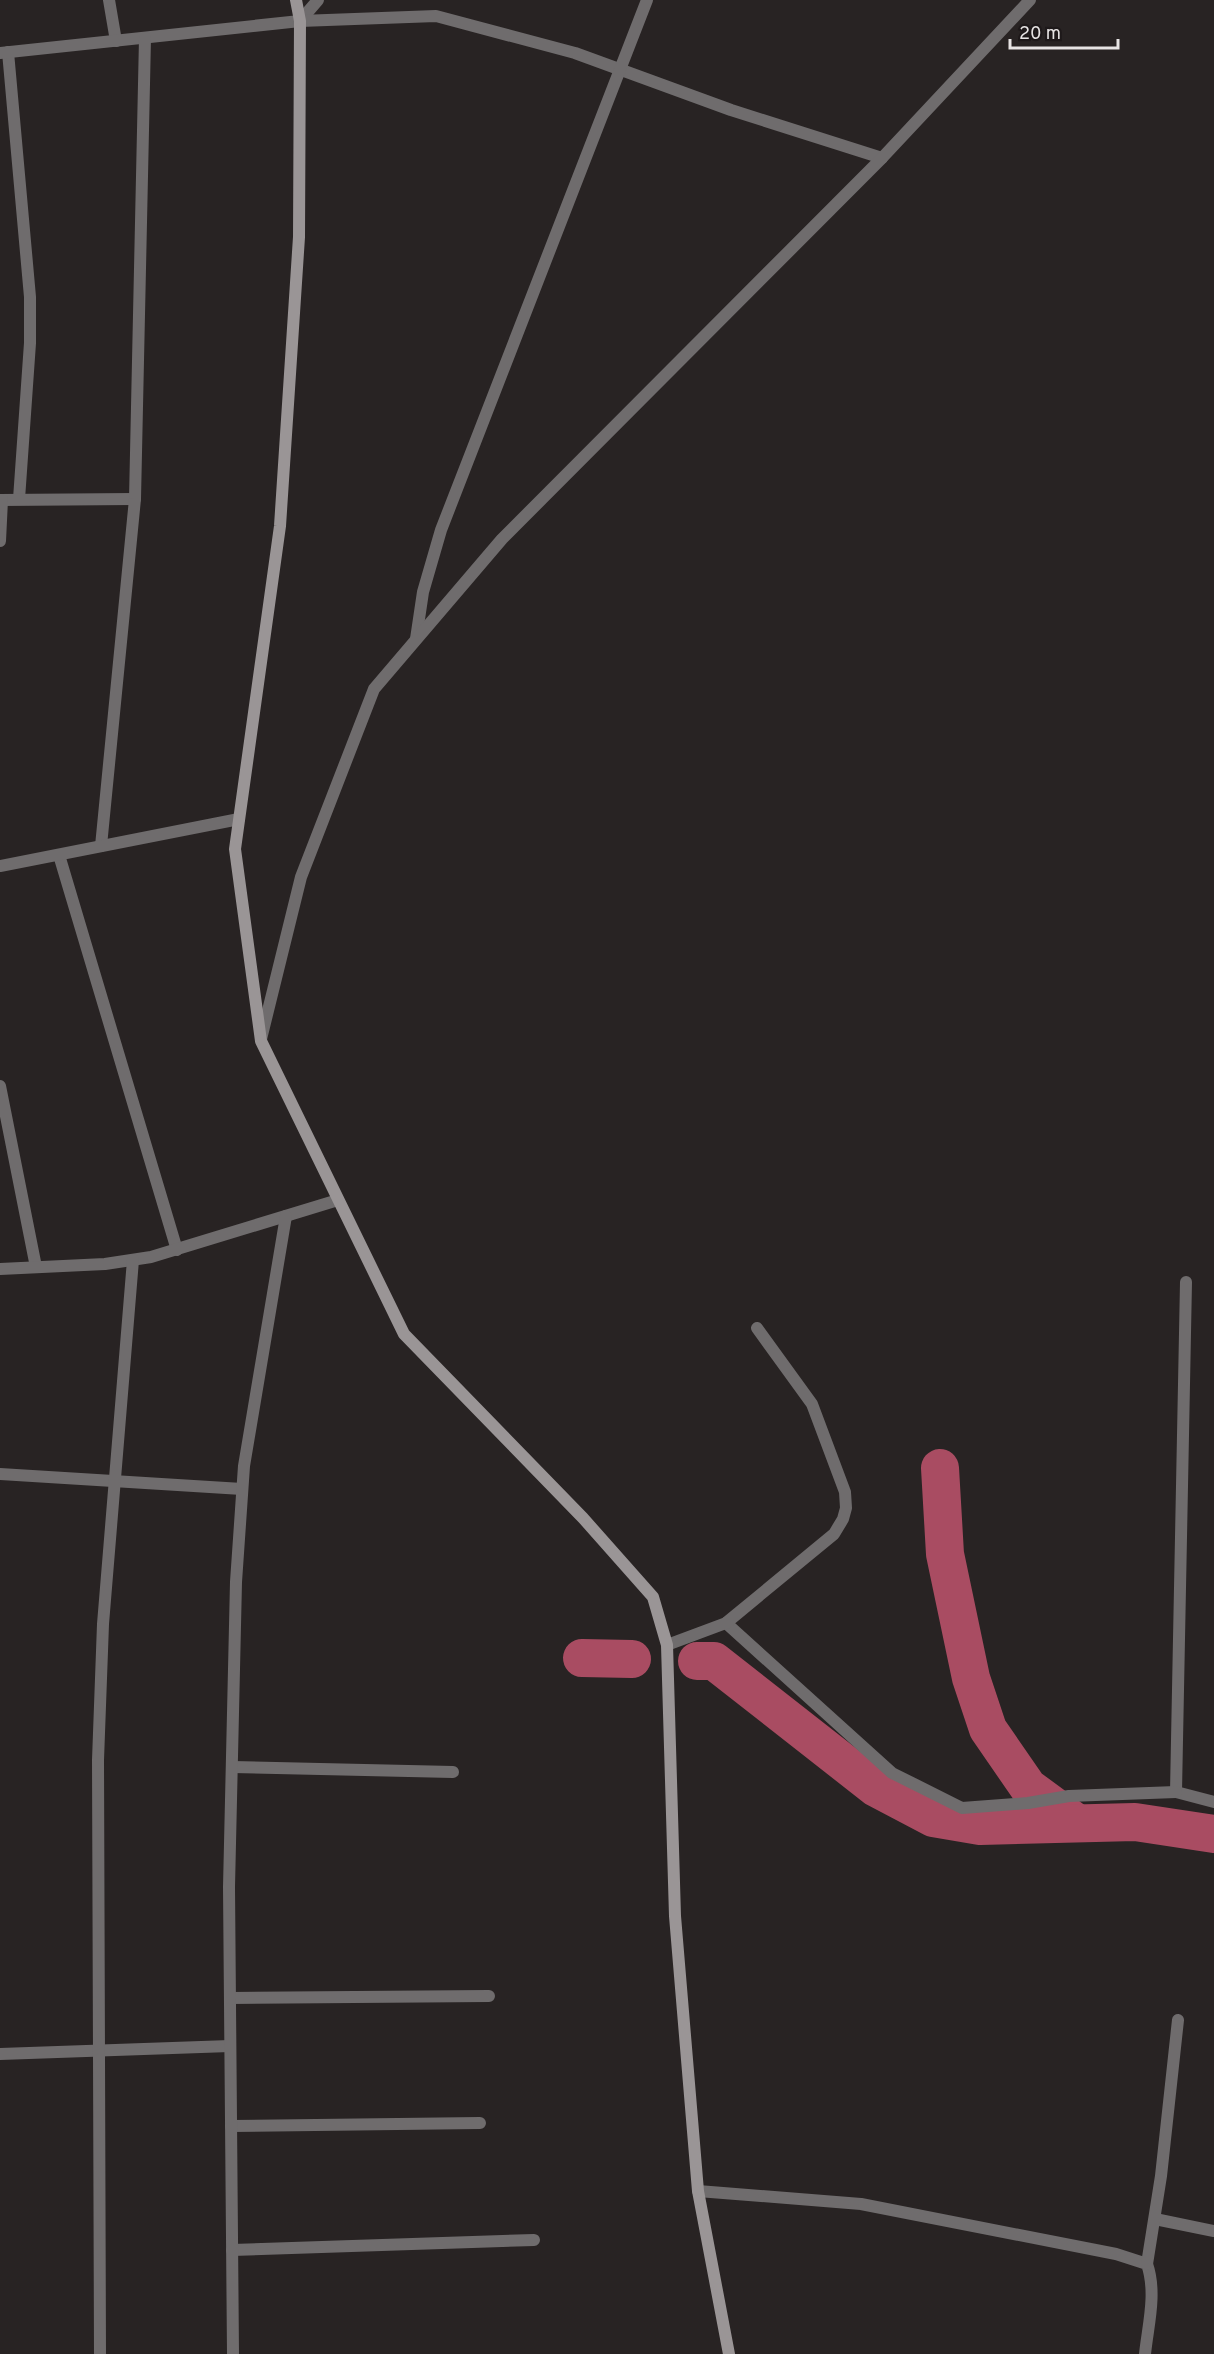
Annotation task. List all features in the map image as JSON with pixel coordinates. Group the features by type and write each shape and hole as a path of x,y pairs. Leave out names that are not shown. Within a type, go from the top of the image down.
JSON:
{"street":[{"path":"109,0 116,41"},
{"path":"296,0 300,21 299,237 280,526 235,849 261,1041 404,1334 583,1518 653,1597 667,1645 675,1916 698,2191 729,2354"},
{"path":"300,21 318,0"},
{"path":"415,640 423,592 441,530 647,0"},
{"path":"261,1041 302,877 374,689 502,539 882,158 1030,0"},
{"path":"19,499 30,343 30,297 4,53 300,21 436,16 575,53 731,110 882,158"},
{"path":"101,846 135,499 145,38"},
{"path":"0,541 1,500 135,499"},
{"path":"0,866 239,819"},
{"path":"59,855 177,1250"},
{"path":"0,1086 36,1267"},
{"path":"0,1269 105,1264 133,1260 177,1250 338,1200"},
{"path":"233,2354 229,1887 236,1582 244,1466 286,1216"},
{"path":"100,2354 97,2051 98,1760 103,1624 133,1260"},
{"path":"1176,1792 1186,1282"},
{"path":"667,1645 726,1623 834,1534 843,1519 846,1508 845,1492 812,1404 757,1328"},
{"path":"0,1474 242,1489"},
{"path":"726,1623 892,1773 962,1808 1028,1803 1070,1796 1176,1792 1214,1802"},
{"path":"232,1767 453,1773"},
{"path":"230,1998 489,1996"},
{"path":"1145,2354 1152,2295 1148,2264 1163,2164 1178,2020"},
{"path":"0,2054 230,2046"},
{"path":"231,2126 480,2123"},
{"path":"698,2191 861,2204 1116,2254 1148,2264"},
{"path":"1155,2219 1214,2231"},
{"path":"232,2250 534,2240"}],"waterway":[{"path":"940,1468 945,1554 971,1678 988,1729 1028,1787 1077,1823"},
{"path":"582,1658 632,1659"},
{"path":"697,1661 714,1661 876,1788 933,1818 980,1826 1135,1822 1214,1834"}]}
